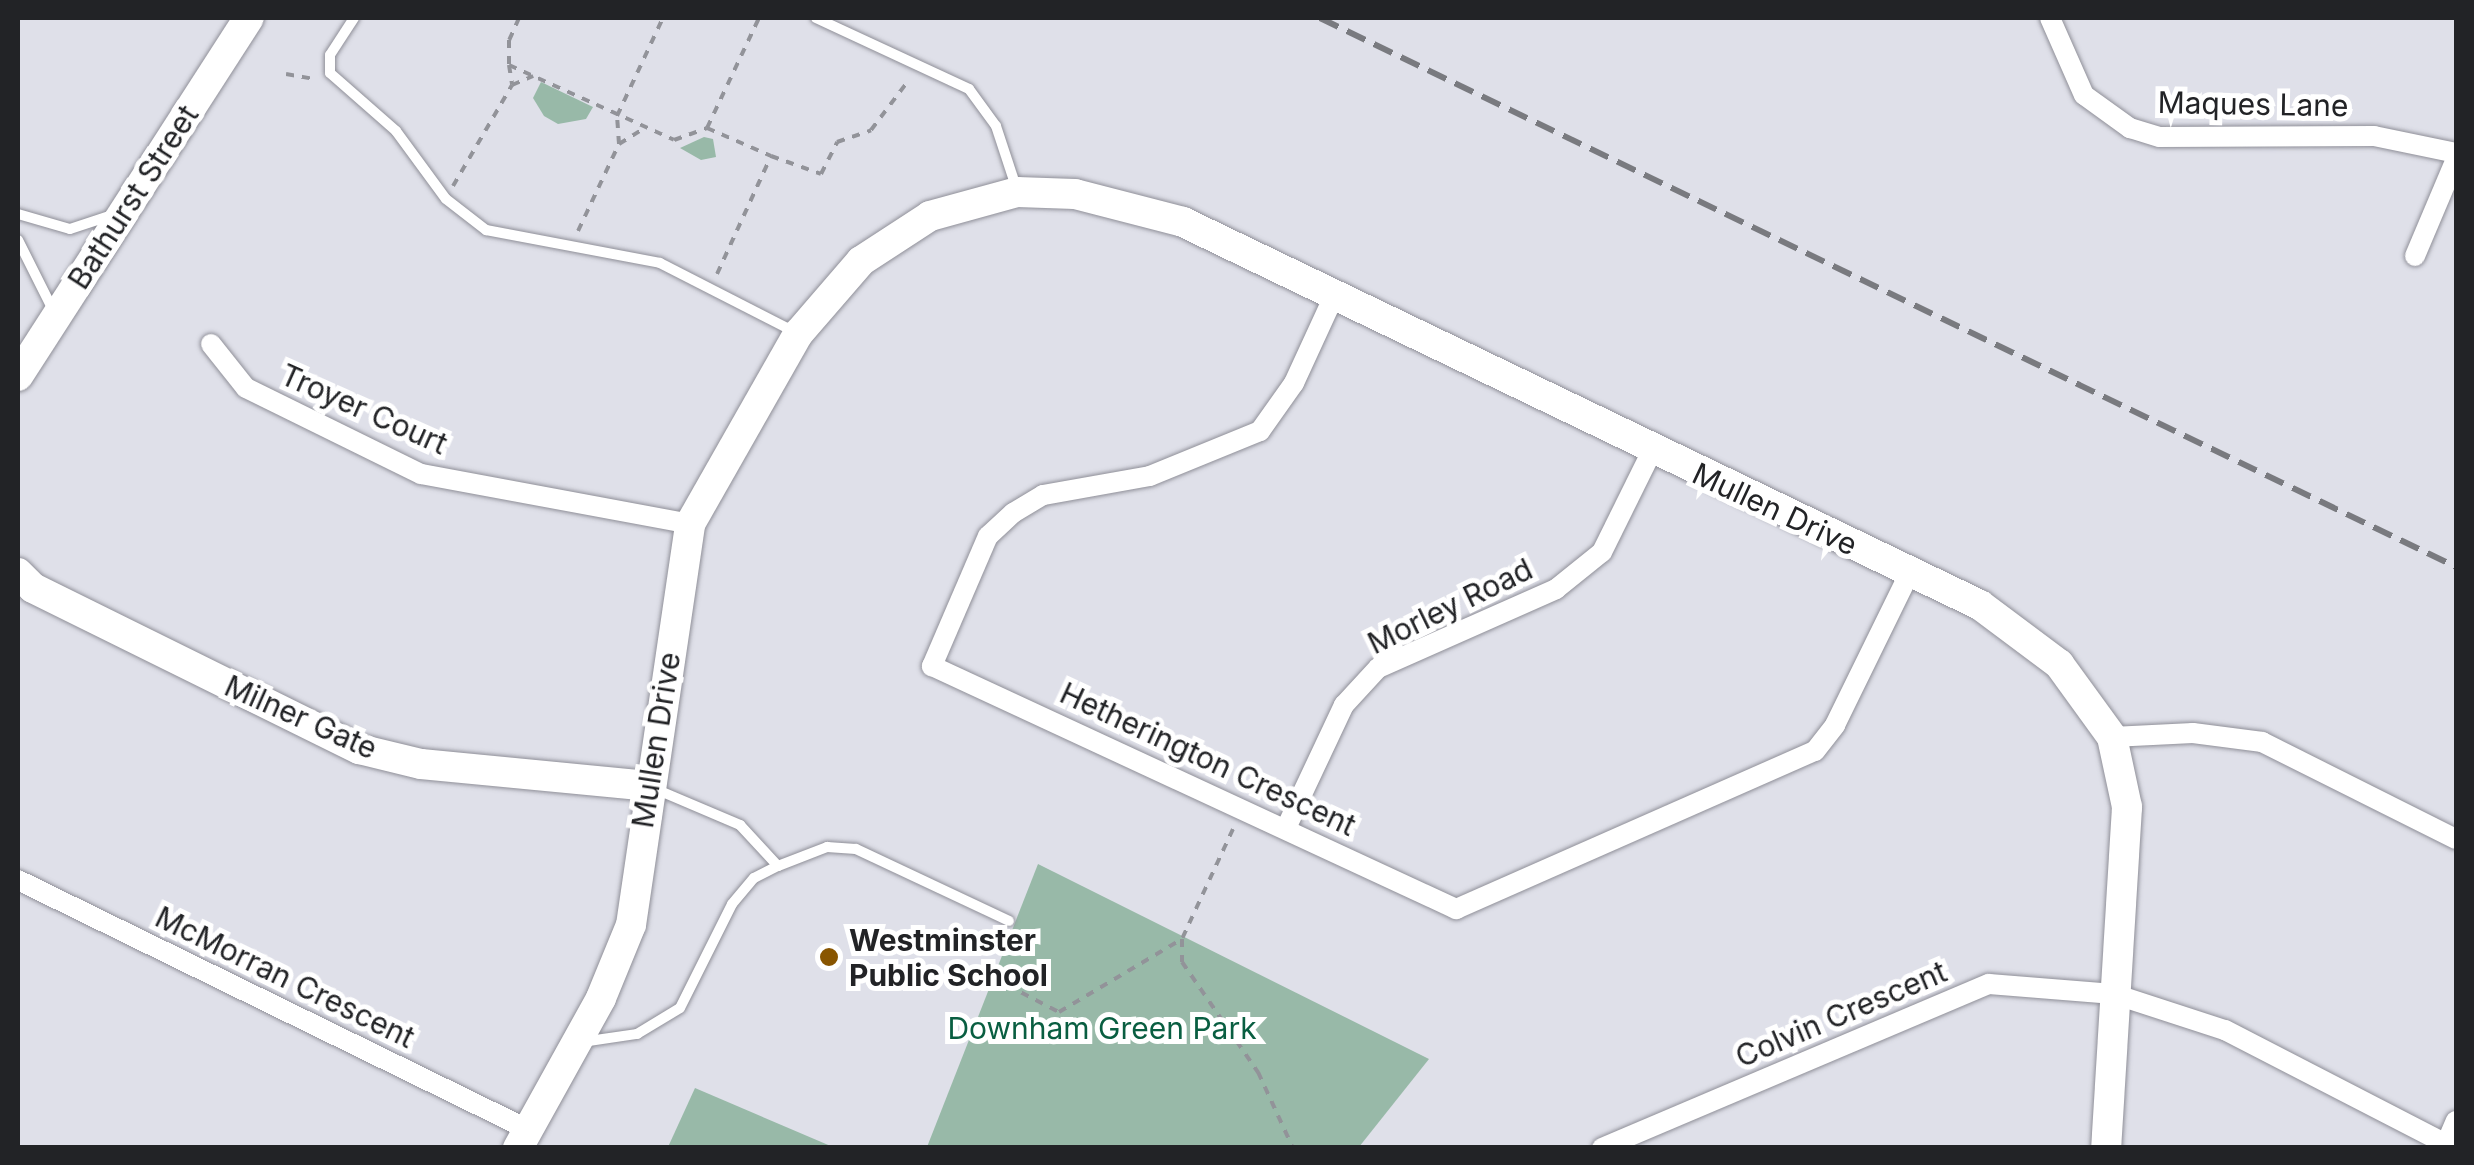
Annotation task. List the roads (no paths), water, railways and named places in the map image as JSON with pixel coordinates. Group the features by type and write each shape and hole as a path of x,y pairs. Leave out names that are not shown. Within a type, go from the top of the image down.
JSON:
{"street":[{"name":"Bathurst Street","path":"18,376 249,18"},
{"name":"Maques Lane","path":"2050,18 2084,95 2130,128 2160,137 2374,136 2456,156"},
{"path":"2416,256 2456,156"},
{"name":"Mullen Drive","path":"522,1138 576,1042 631,925 648,786 690,524 798,334 862,261 930,216 1018,192 1075,194 1183,222 1652,451 1980,605 2058,664 2112,737 2127,808 2106,1148"},
{"name":"Hetherington Crescent","path":"1334,296 1294,383 1260,432 1150,476 1043,495 1000,524 988,536 932,666 1287,826 1456,910 1815,751 1835,724 1910,572"},
{"name":"Troyer Court","path":"211,344 246,388 421,474 690,524"},
{"name":"Morley Road","path":"1287,826 1344,705 1378,668 1556,589 1602,552 1652,451"},
{"name":"Milner Gate","path":"22,582 358,749 421,764 648,786"},
{"path":"2112,737 2193,733 2262,742 2456,840"},
{"name":"McMorran Crescent","path":"18,880 522,1138"},
{"name":"Colvin Crescent","path":"1602,1148 1989,984 2114,994 2226,1030 2446,1144 2456,1121"}],"lane":[{"path":"354,18 330,54 330,74 396,131 446,199 486,230 569,250 660,263 798,334"},
{"path":"816,18 968,89 996,126 1018,192"},
{"path":"18,214 70,229 125,210"},
{"path":"18,240 56,317"},
{"path":"648,786 681,794 740,824 778,866"},
{"path":"576,1042 636,1034 680,1008 732,904 754,878 827,847 856,849 1009,920"}],"railway":[{"path":"1320,18 2456,567"}],"place":[{"name":"Westminster Public School","path":"829,957"}],"park label":[{"name":"Downham Green Park","path":"1102,1028"}]}
